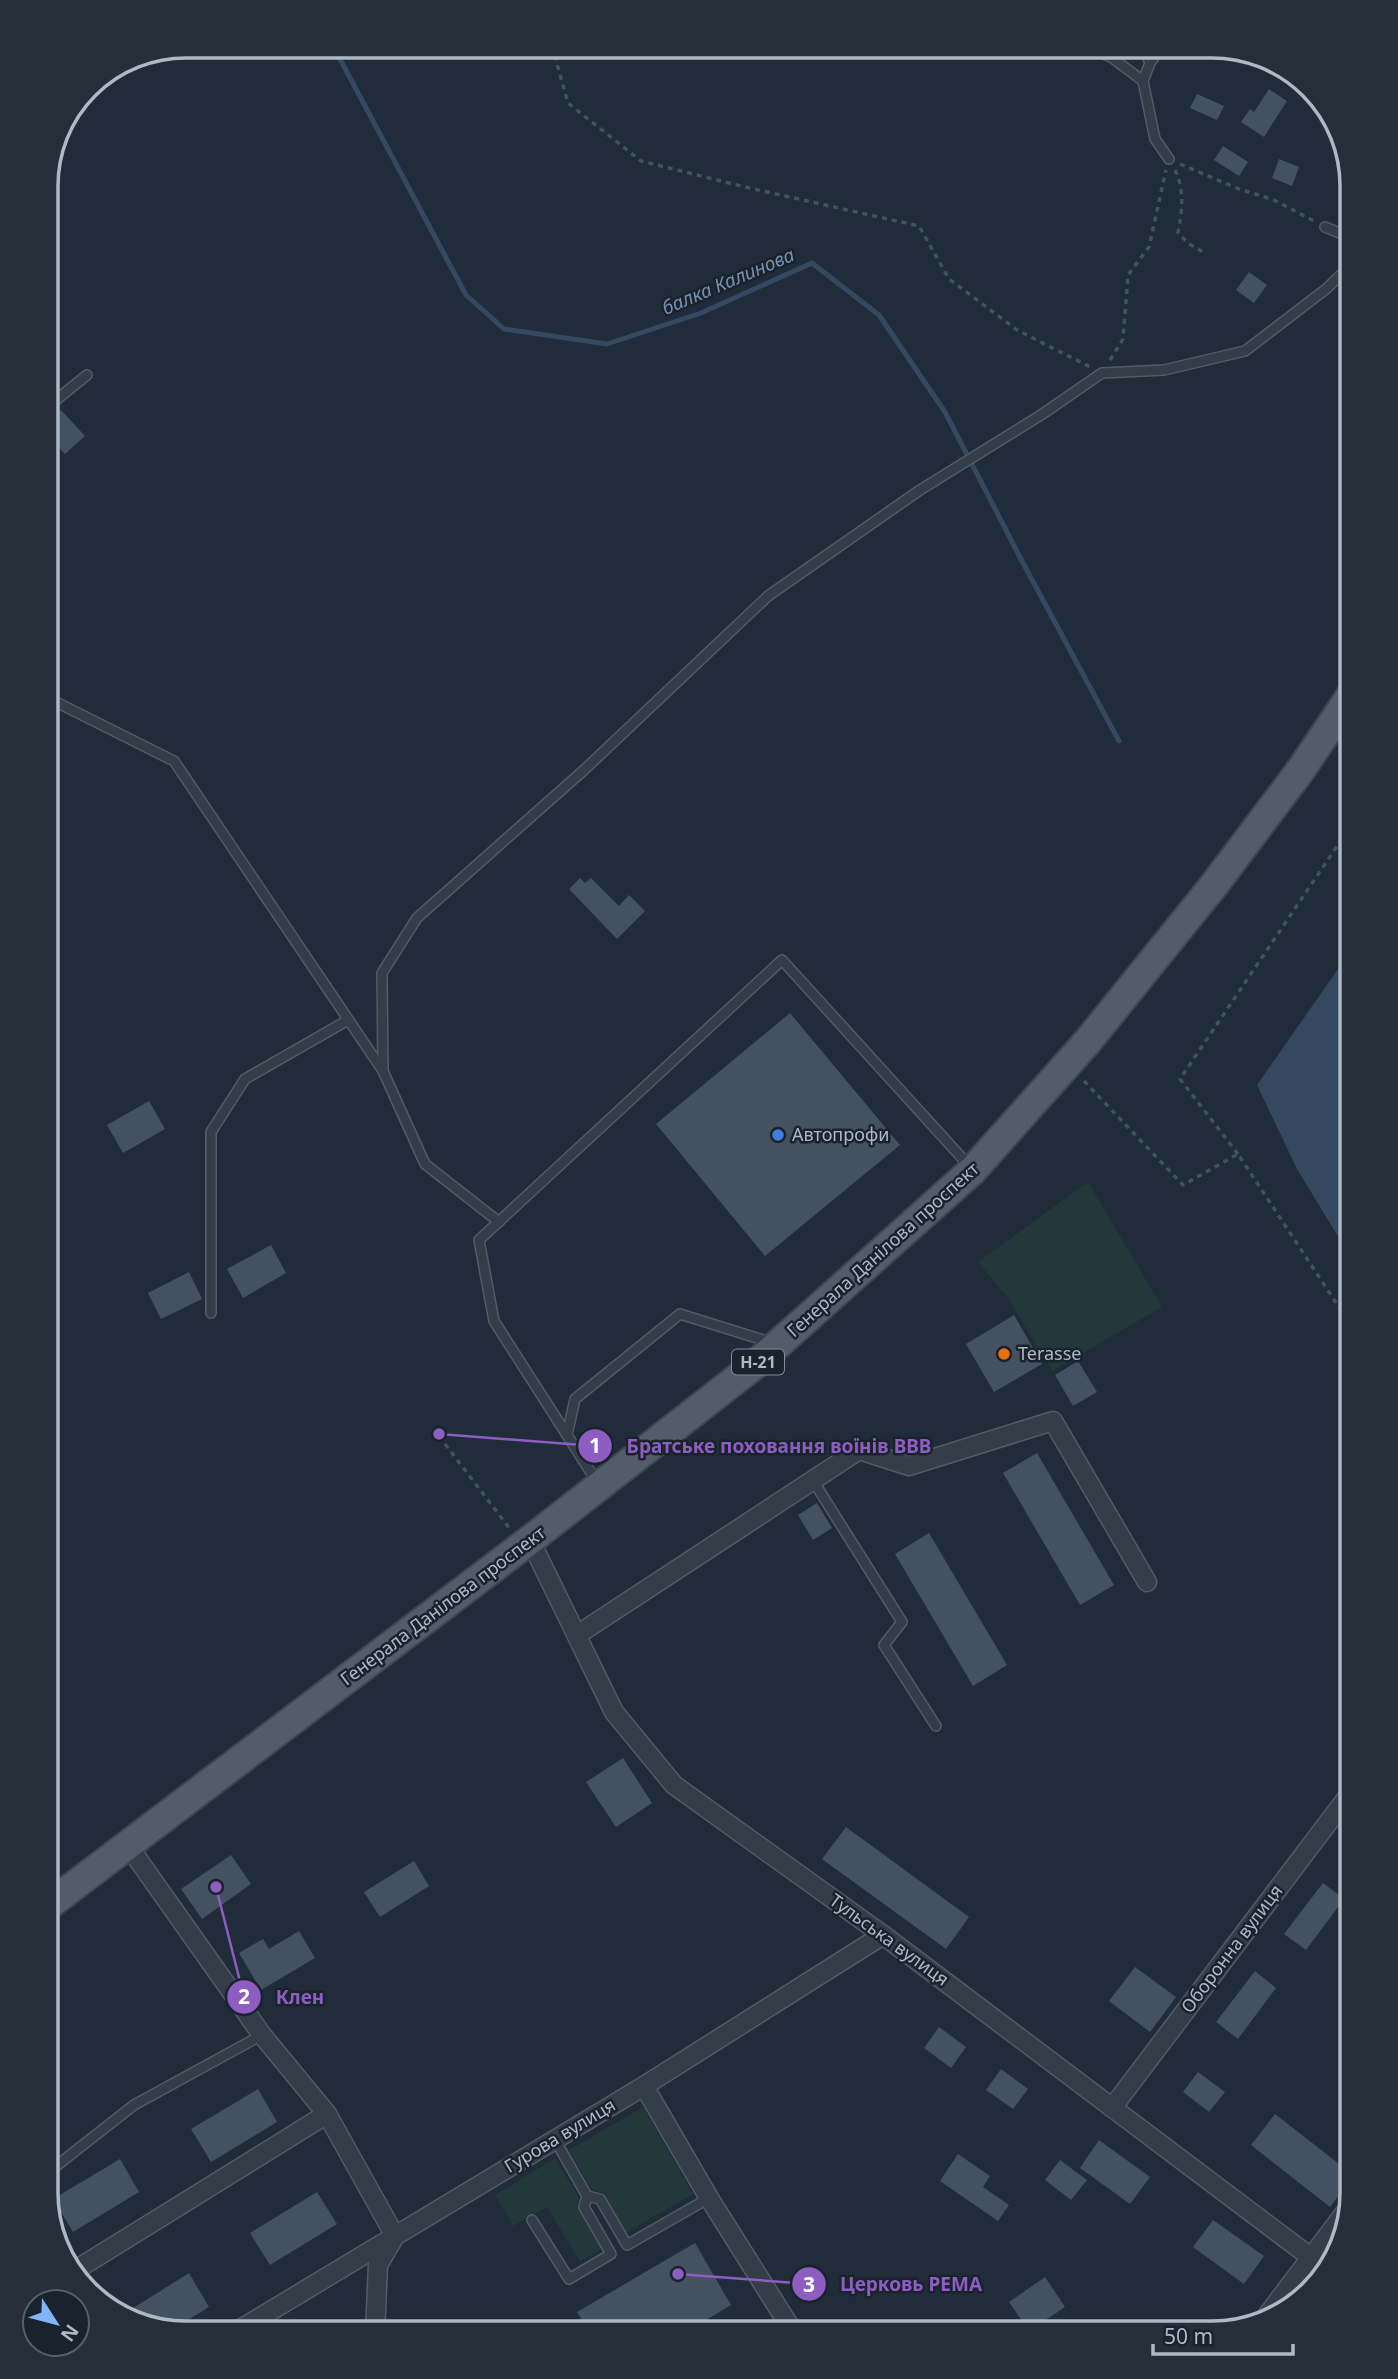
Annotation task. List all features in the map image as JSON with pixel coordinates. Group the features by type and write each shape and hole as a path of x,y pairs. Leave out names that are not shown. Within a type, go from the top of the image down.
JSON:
{"main road":[{"name":"Генерала Данілова проспект","path":"58,1898 526,1543 778,1345 973,1170 1068,1064 1214,885 1340,713"}],"street":[{"path":"577,1635 859,1450 909,1466 1053,1421 1147,1582"},
{"name":"Тульська вулиця","path":"526,1543 577,1635 614,1712 674,1785 883,1935 1319,2264"},
{"name":"Оборонна вулиця","path":"1112,2108 1340,1808"},
{"path":"127,1844 262,2035 327,2114 395,2236 378,2265 376,2321"},
{"name":"Гурова вулиця","path":"254,2321 644,2085 883,1935"},
{"path":"644,2085 709,2198 786,2321"},
{"path":"81,2267 327,2114"},
{"path":"1275,2305 1336,2224"}],"lane":[{"path":"1112,58 1143,81"},
{"path":"1148,58 1150,64"},
{"path":"1154,58 1143,81 1155,139 1169,159"},
{"path":"1325,227 1340,233"},
{"path":"383,1071 382,973 417,918 584,770 768,596 920,490 1041,415 1102,373 1164,370 1245,351 1340,276"},
{"path":"58,398 87,375"},
{"path":"58,703 174,761 383,1071 425,1164 499,1222"},
{"path":"599,1486 494,1321 479,1240 782,960 973,1170"},
{"path":"211,1313 211,1132 245,1079 348,1020"},
{"path":"567,1435 575,1399 680,1314 778,1345"},
{"path":"812,1479 902,1622 884,1645 936,1726"},
{"path":"58,2165 134,2105 262,2035"},
{"path":"533,2220 569,2279 611,2253 584,2207 587,2196 554,2138"},
{"path":"587,2196 600,2199 627,2245 709,2198"}],"path":[{"path":"555,58 568,103 641,161 919,226 948,279 1017,330 1102,373 1123,339 1128,275 1149,247 1169,159"},
{"path":"1169,159 1239,189 1274,200 1325,227"},
{"path":"1169,159 1180,180 1183,206 1178,233 1189,244 1205,253"},
{"path":"1340,843 1180,1079 1238,1154 1340,1307"},
{"path":"1068,1064 1183,1185 1238,1154"},
{"path":"445,1444 526,1543"}],"green space":[{"path":"1088,1182 1162,1307 1052,1371 1007,1297 978,1262"},
{"path":"643,2107 693,2194 626,2233 602,2192 591,2189 569,2150"},
{"path":"555,2158 579,2198 578,2207 602,2249 580,2262 547,2207 513,2226 495,2195"}],"water":[{"path":"1340,966 1340,1240 1297,1169 1257,1085"}],"building":[{"path":"1269,89 1287,101 1264,137 1241,122 1250,109 1254,112"},
{"path":"1197,94 1224,106 1217,120 1190,108"},
{"path":"1223,146 1248,162 1239,176 1214,160"},
{"path":"1279,159 1299,167 1292,186 1272,178"},
{"path":"1249,272 1267,285 1254,303 1236,290"},
{"path":"61,410 85,436 65,454 58,447 58,413"},
{"path":"580,878 585,883 591,878 619,906 629,895 645,911 617,939 569,889"},
{"name":"Автопрофи","path":"790,1013 900,1145 765,1256 656,1124"},
{"path":"149,1101 165,1129 123,1153 107,1125"},
{"path":"271,1245 286,1273 243,1298 227,1269"},
{"path":"189,1272 202,1299 161,1319 148,1293"},
{"name":"Terasse","path":"1014,1315 1042,1364 994,1392 966,1344"},
{"path":"1078,1361 1097,1392 1073,1406 1055,1375"},
{"path":"1037,1453 1114,1585 1080,1605 1003,1473"},
{"path":"817,1503 832,1528 813,1540 798,1515"},
{"path":"929,1533 1007,1665 973,1686 895,1554"},
{"path":"623,1758 652,1803 616,1827 586,1782"},
{"path":"846,1827 969,1917 946,1949 822,1859"},
{"path":"231,1855 251,1884 202,1919 181,1889"},
{"path":"414,1861 429,1886 380,1917 364,1892"},
{"path":"1323,1883 1340,1896 1340,1904 1306,1950 1284,1934"},
{"path":"299,1931 315,1958 261,1990 239,1953 263,1939 269,1949"},
{"path":"1135,1967 1176,1997 1150,2032 1109,2001"},
{"path":"1255,1971 1276,1988 1238,2039 1216,2022"},
{"path":"939,2027 966,2047 951,2068 924,2048"},
{"path":"1001,2069 1028,2089 1013,2109 986,2090"},
{"path":"1198,2072 1225,2092 1209,2112 1183,2092"},
{"path":"258,2089 277,2122 211,2162 191,2129"},
{"path":"1275,2114 1340,2165 1340,2194 1330,2207 1251,2145"},
{"path":"1099,2140 1150,2177 1130,2204 1080,2168"},
{"path":"958,2154 990,2176 983,2187 1009,2205 998,2221 940,2181"},
{"path":"120,2159 139,2192 73,2232 59,2209 58,2196"},
{"path":"1060,2160 1087,2180 1071,2200 1045,2180"},
{"path":"317,2192 337,2224 270,2265 250,2233"},
{"path":"1213,2220 1264,2256 1244,2284 1193,2247"},
{"path":"695,2243 731,2305 705,2321 583,2321 577,2312"},
{"path":"189,2273 209,2307 186,2321 161,2319 132,2309"},
{"path":"1045,2277 1065,2307 1044,2321 1022,2321 1009,2302"}],"waterway":[{"name":"балка Калинова","path":"339,58 466,295 504,329 607,344 701,313 812,263 879,315 945,412 1119,741"}],"place":[{"name":"Автопрофи","path":"778,1135"},
{"name":"Terasse","path":"1004,1354"},
{"name":"Братське поховання воїнів ВВВ","path":"439,1434"},
{"name":"Клен","path":"216,1887"},
{"name":"Церковь РЕМА","path":"678,2274"}]}
